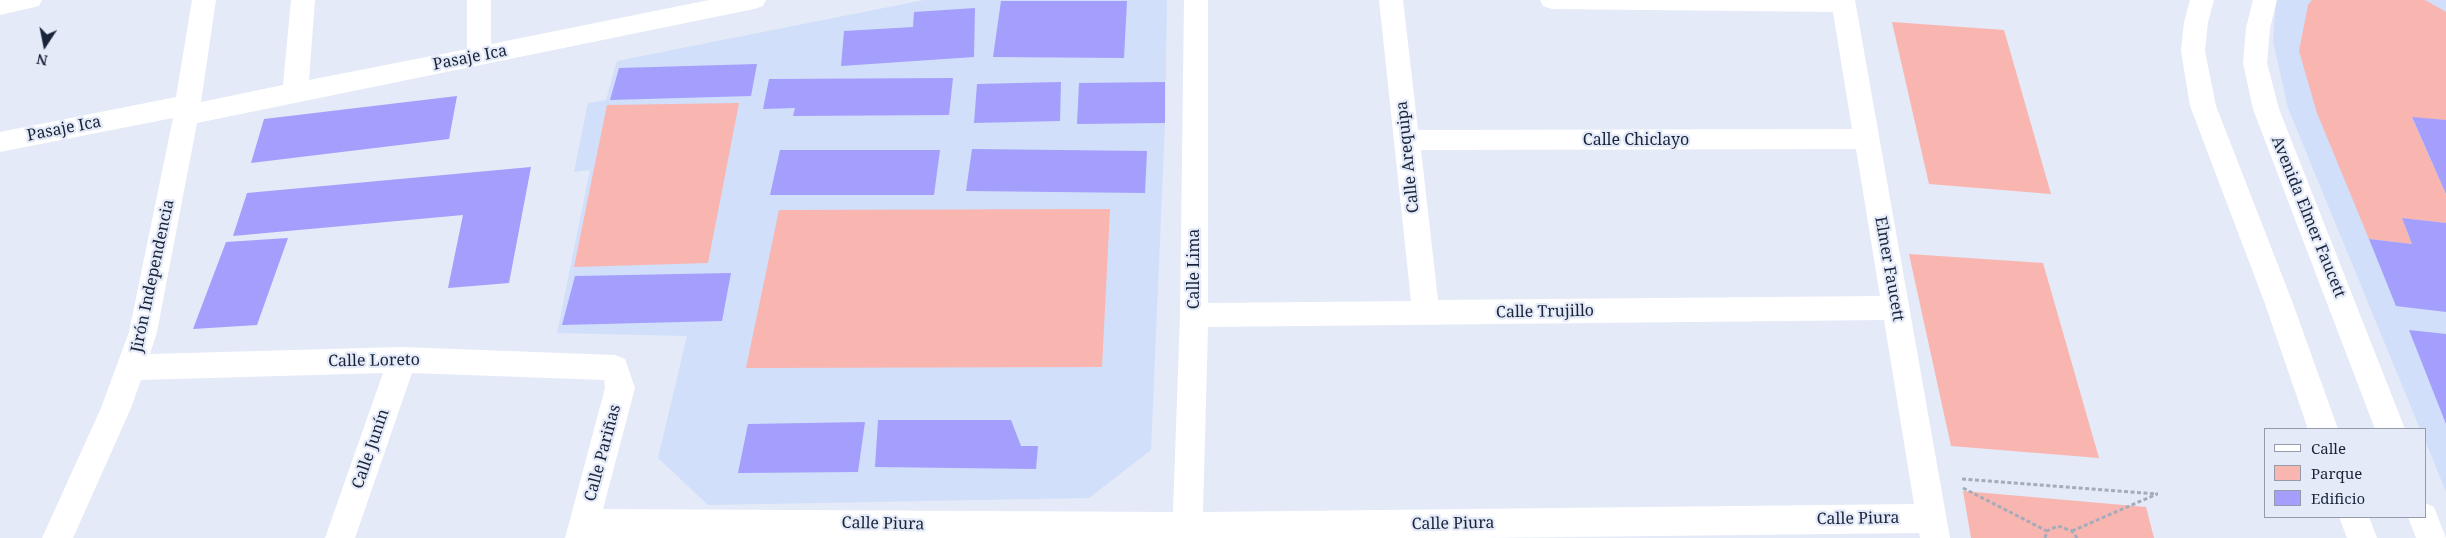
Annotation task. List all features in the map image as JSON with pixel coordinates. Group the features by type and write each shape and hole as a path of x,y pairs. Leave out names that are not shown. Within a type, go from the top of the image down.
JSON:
{"street":[{"path":"0,6 30,0"},
{"name":"Jirón Independencia","path":"56,538 132,367 143,332 187,110 204,0"},
{"path":"295,93 303,0"},
{"path":"479,0 479,56"},
{"name":"Pasaje Ica","path":"0,142 295,93 479,56 656,10 754,0"},
{"name":"Calle Lima","path":"1187,532 1194,315 1196,0"},
{"name":"Calle Arequipa","path":"1391,0 1426,314"},
{"path":"1552,0 1843,1"},
{"path":"2202,0 2196,22 2193,51 2203,106 2278,301 2323,428"},
{"name":"Avenida Elmer Faucett","path":"2265,0 2258,28 2255,63 2266,110 2390,428"},
{"name":"Elmer Faucett","path":"1843,1 1896,308 1934,477 1933,528"},
{"name":"Calle Chiclayo","path":"1406,140 1866,139"},
{"name":"Calle Trujillo","path":"1194,315 1896,308"},
{"name":"Calle Loreto","path":"132,367 402,360 615,368"},
{"name":"Calle Junín","path":"340,538 402,360"},
{"name":"Calle Pariñas","path":"582,531 620,388 615,368"},
{"path":"2354,518 2362,538"},
{"path":"2423,518 2432,538"},
{"name":"Calle Piura","path":"582,531 645,522 1187,532 1933,528"}],"path":[{"path":"1934,477 2158,494 2072,531"},
{"path":"1934,477 2047,531"},
{"path":"2045,538 2047,531 2058,526 2072,531 2077,538"}],"shaded area":[{"path":"924,0 1167,0 1165,123 1151,450 1089,498 708,505 658,458 687,336 557,333 590,170 574,172 588,103 606,100 617,61"},
{"path":"2276,0 2446,0 2446,492 2426,442 2426,428 2420,428 2288,108 2273,41"}],"green space":[{"path":"2312,0 2425,0 2446,12 2446,120 2412,118 2446,194 2446,223 2402,218 2412,244 2369,239 2317,113 2299,51 2308,5"},
{"path":"1892,22 2004,30 2051,194 1929,184"},
{"path":"739,103 708,263 574,267 607,105"},
{"path":"1110,209 1102,367 746,368 779,210"},
{"path":"1909,254 2043,263 2099,458 1951,446"},
{"path":"1963,491 2146,507 2154,538 1971,538"}],"building":[{"path":"1001,1 1127,1 1124,58 993,57"},
{"path":"975,8 974,57 841,66 844,31 913,27 914,12"},
{"path":"757,64 751,96 610,100 619,68"},
{"path":"953,78 949,115 793,116 795,108 763,109 769,79"},
{"path":"1061,82 1060,121 974,123 977,84"},
{"path":"1165,82 1165,123 1077,124 1079,83"},
{"path":"457,96 449,139 251,163 264,119"},
{"path":"2412,117 2446,120 2446,194"},
{"path":"972,149 1147,151 1145,193 966,191"},
{"path":"780,150 940,150 934,195 770,195"},
{"path":"531,167 509,283 448,288 463,215 233,236 247,193"},
{"path":"2402,218 2446,223 2446,312 2396,306 2369,239 2412,244"},
{"path":"288,238 257,325 193,329 226,242"},
{"path":"731,273 722,321 562,325 575,276"},
{"path":"2409,330 2446,334 2446,424"},
{"path":"878,420 1011,420 1021,446 1038,446 1036,469 875,467"},
{"path":"865,422 858,472 738,473 748,424"}]}
